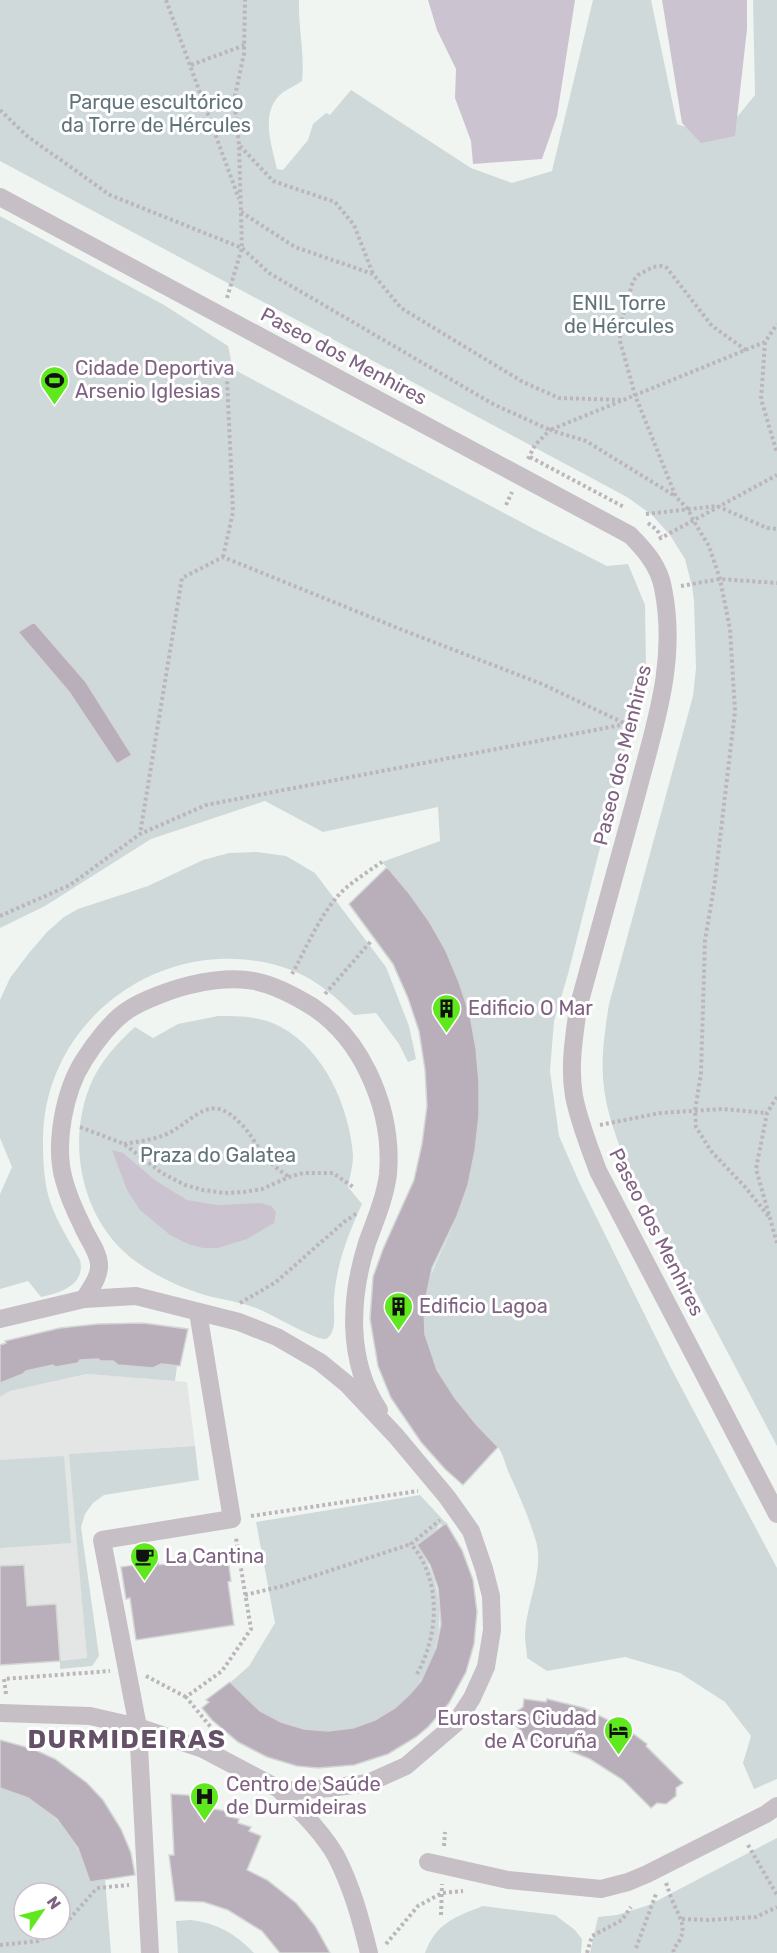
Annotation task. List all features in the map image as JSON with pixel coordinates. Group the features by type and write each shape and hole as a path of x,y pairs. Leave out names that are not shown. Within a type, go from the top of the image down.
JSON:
{"street":[{"name":"Paseo dos Menhires","path":"0,197 630,535 644,549 656,567 663,585 669,632 664,690 578,1008 572,1060 574,1094 582,1130 598,1171 777,1514"},
{"path":"84,1299 96,1279 99,1265 94,1248 82,1226 63,1179 61,1150 62,1119 71,1087 83,1061 104,1034 128,1010 176,988 210,981 244,978 277,987 321,1013 344,1034 377,1089 384,1111 388,1133 388,1176 359,1270 354,1299 354,1329 358,1360 372,1400 396,1436"},
{"path":"0,1319 84,1299 136,1296 239,1322 277,1337 320,1362 347,1384 396,1436 447,1497 471,1532 491,1596 492,1630 486,1667 472,1698 455,1724 406,1766 368,1783 295,1791 279,1789"},
{"path":"150,1953 138,1727 102,1540 232,1519 198,1312"},
{"path":"3,1707 90,1716 138,1727 203,1749 279,1789 309,1820 335,1855 356,1902 369,1953"},
{"path":"428,1862 508,1880 601,1889 628,1882 660,1868 766,1814 777,1806"}],"path":[{"path":"166,0 240,203"},
{"path":"222,316 242,248 239,145 234,100 244,54 245,0"},
{"path":"191,65 244,45"},
{"path":"0,110 27,136 110,195 242,248 269,273 289,285 493,404 550,430 586,441 676,497 688,509 709,546 720,579 730,629 735,711 721,835 705,940 701,1072 695,1111 696,1127 711,1151 746,1188 769,1217"},
{"path":"239,145 273,181 335,202 354,225 373,274 401,309 524,382 559,398 625,400"},
{"path":"241,212 295,247 373,274"},
{"path":"676,497 634,396 620,341 620,327 633,281 638,275 653,267 667,268 712,326 746,350"},
{"path":"218,291 238,302"},
{"path":"777,324 765,342 761,399 777,453"},
{"path":"535,445 550,430 765,342"},
{"path":"223,557 233,512 227,378"},
{"path":"519,451 634,513"},
{"path":"644,549 717,506 777,475"},
{"path":"665,544 657,530 645,517 717,506 767,528 777,529"},
{"path":"0,916 70,885 140,834 206,805 626,724 542,684 223,557 182,578 140,834"},
{"path":"681,578 683,595"},
{"path":"663,585 682,586 720,579 777,583"},
{"path":"291,975 316,929 338,896 346,887 382,862"},
{"path":"324,994 372,940"},
{"path":"777,1097 768,1113 756,1169 777,1243"},
{"path":"123,1144 156,1139 168,1134 200,1112 217,1108 225,1111 241,1124 267,1159 289,1177"},
{"path":"613,1123 660,1113 722,1109 768,1113"},
{"path":"595,1116 599,1134"},
{"path":"76,1126 123,1144 162,1173 185,1185 203,1190 225,1193 262,1189 303,1173 333,1173 353,1187"},
{"path":"235,1305 276,1282 344,1222 365,1207"},
{"path":"186,1697 222,1671 251,1629 232,1519 423,1490"},
{"path":"245,1595 282,1586 411,1544 437,1523"},
{"path":"411,1544 418,1552 429,1576 433,1604 431,1644 417,1674"},
{"path":"3,1707 4,1679 128,1670 186,1697 219,1737"},
{"path":"738,1828 777,1895"},
{"path":"660,1868 682,1919 683,1933 673,1950 674,1953"},
{"path":"72,1916 97,1888 139,1883"},
{"path":"636,1948 656,1894"},
{"path":"587,1953 592,1936 622,1920 631,1907"},
{"path":"682,1919 756,1917 777,1907"},
{"path":"0,1945 38,1941"}],"shaded area":[{"path":"428,0 575,0 557,116 542,159 473,164 471,141 455,98 456,69 437,30"},
{"path":"662,0 747,0 747,29 735,136 701,143 682,123"},
{"path":"112,1150 123,1153 156,1181 187,1200 217,1205 261,1203 271,1206 276,1212 274,1223 247,1239 218,1248 203,1248 188,1244 170,1235 140,1210 127,1190"},
{"path":"88,1374 187,1382 195,1446 70,1454 87,1659 0,1665 0,1397 10,1391"}],"green space":[{"name":"Parque escultórico da Torre de Hércules","path":"0,0 299,0 302,81 282,93 275,101 269,119 270,140 277,169 283,170 308,140 313,124 326,113 330,115 351,90 471,168 512,183 552,171 593,0 651,0 677,124 720,138 755,95 753,0 777,0 777,1446 622,1152 609,1113 603,1079 609,1004 693,696 696,668 694,601 685,559 670,535 652,515 627,497 0,161"},
{"path":"0,216 164,305 228,346 233,369 607,566 628,564 645,605 646,666 554,1021 550,1071 559,1136 580,1184 671,1368 777,1568 777,1779 754,1789 743,1763 751,1736 725,1702 680,1673 625,1657 547,1671 527,1658 526,1624 538,1562 535,1538 501,1452 451,1393 432,1358 425,1333 425,1299 428,1285 452,1229 469,1176 476,1139 479,1101 478,1064 463,992 448,957 425,914 382,862 440,841 438,807 323,832 265,801 151,839 45,906 0,928"},
{"path":"257,852 286,856 315,873 386,967 409,1026 416,1059 408,1062 399,1044 376,1013 354,1015 327,991 304,976 251,960 206,960 164,970 125,990 92,1018 66,1053 49,1095 43,1141 45,1181 54,1211 80,1260 79,1276 75,1282 63,1290 41,1297 28,1281 0,1289 0,1194 12,1167 0,1138 0,1000 10,978 47,932 64,917 78,909 148,886 203,860 229,853"},
{"name":"Praza do Galatea","path":"218,1016 266,1021 297,1037 322,1065 340,1100 351,1137 353,1155 348,1187 362,1204 340,1262 335,1287 334,1327 326,1339 312,1335 256,1308 193,1291 156,1274 138,1263 119,1246 103,1226 91,1204 83,1179 79,1154 80,1128 84,1103 101,1065 135,1027 153,1038 178,1024"},
{"path":"99,1358 101,1361 116,1360 118,1365 153,1368 156,1367 156,1363 177,1366 175,1381 87,1374 10,1391 0,1397 0,1379 54,1364 57,1367 77,1363 79,1360"},
{"path":"195,1446 199,1480 104,1495 93,1503 85,1514 81,1527 99,1656 92,1666 60,1669 60,1661 87,1658 69,1454"},
{"path":"64,1456 71,1543 0,1548 0,1460"},
{"path":"420,1495 446,1523 442,1526 440,1524 417,1545 434,1580 440,1616 434,1651 420,1682 397,1707 367,1724 332,1731 293,1726 266,1715 231,1682 249,1666 275,1623 256,1522"},
{"path":"0,1788 17,1793 46,1810 69,1835 85,1865 90,1882 105,1879 111,1953 0,1953"},
{"path":"777,1838 777,1953 590,1953 598,1917 617,1915 649,1905"},
{"path":"483,1906 555,1915 575,1930 582,1939 581,1953 425,1953 435,1935 448,1922"},
{"path":"191,1920 226,1930 254,1953 178,1953 176,1921"}],"building":[{"path":"34,622 86,682 132,755 117,764 69,692 18,632"},
{"path":"387,867 429,921 446,951 470,1015 476,1048 479,1116 475,1151 468,1185 457,1216 432,1268 424,1307 425,1334 437,1370 455,1398 498,1447 463,1485 421,1442 391,1398 378,1366 370,1319 373,1277 414,1180 427,1106 425,1070 419,1031 408,998 393,964 349,904"},
{"path":"143,1323 188,1329 180,1366 161,1364 153,1368 118,1365 113,1361 98,1359 80,1360 78,1363 56,1367 53,1365 26,1371 0,1383 0,1345 6,1343 5,1341 60,1328"},
{"path":"446,1523 462,1550 473,1580 477,1612 474,1644 466,1672 449,1703 416,1737 388,1754 354,1765 318,1768 297,1766 267,1757 238,1742 212,1720 202,1708 209,1702 206,1700 230,1682 260,1711 281,1722 304,1729 328,1731 353,1728 375,1720 395,1708 421,1681 436,1648 441,1624 438,1588 430,1565 417,1545"},
{"path":"227,1551 231,1581 228,1582 234,1625 136,1640 130,1598 126,1599 121,1567 158,1561 159,1565 207,1558 206,1554"},
{"path":"24,1565 27,1606 56,1604 60,1661 0,1665 0,1566"},
{"name":"Eurostars Ciudad de A Coruña","path":"524,1699 546,1702 547,1699 584,1708 628,1730 647,1744 646,1746 683,1783 676,1788 676,1796 666,1804 657,1803 651,1808 623,1780 590,1759 553,1744 520,1739 521,1731 515,1725 516,1712 523,1707"},
{"path":"0,1740 33,1749 55,1759 87,1783 103,1800 121,1829 131,1853 135,1875 90,1882 78,1848 57,1819 28,1798 0,1788"},
{"path":"171,1794 200,1796 200,1801 214,1803 214,1809 227,1811 226,1816 239,1819 238,1823 251,1827 249,1831 261,1836 247,1870 267,1880 296,1903 315,1926 330,1953 280,1953 262,1931 228,1910 204,1902 175,1901 169,1855 174,1855"}],"place":[{"name":"Cidade Deportiva Arsenio Iglesias","path":"54,406"},
{"name":"Edificio O Mar","path":"447,1034"},
{"name":"Edificio Lagoa","path":"398,1332"},
{"name":"La Cantina","path":"144,1582"},
{"name":"Eurostars Ciudad de A Coruña","path":"618,1756"},
{"name":"Centro de Saúde de Durmideiras","path":"205,1822"}],"district":[{"name":"DURMIDEIRAS","path":"127,1739"}],"park label":[{"name":"ENIL Torre de Hércules","path":"619,314"}]}
